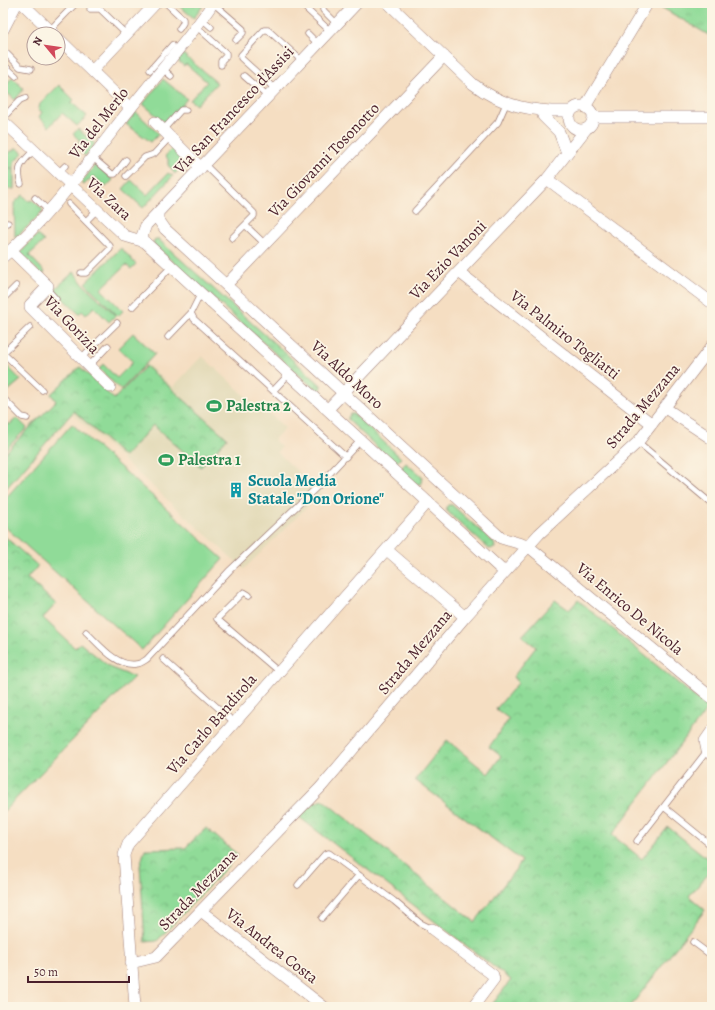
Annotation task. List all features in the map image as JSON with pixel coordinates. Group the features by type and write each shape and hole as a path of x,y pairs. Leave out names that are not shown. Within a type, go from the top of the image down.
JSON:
{"street":[{"path":"3,30 17,3"},
{"path":"22,3 46,26"},
{"path":"92,71 156,3"},
{"name":"Via del Merlo","path":"7,253 49,211 130,108 167,72 173,46 203,24 213,3"},
{"name":"Via San Francesco d'Assisi","path":"145,242 142,236 143,230 158,213 357,3"},
{"path":"388,3 473,84 485,93 506,104 531,110 571,111 579,106 585,107 592,112 593,117 590,126 586,129 577,129 571,124 543,116"},
{"path":"585,107 646,6"},
{"path":"66,46 130,108"},
{"name":"Via Giovanni Tosonotto","path":"226,285 444,56"},
{"path":"531,110 543,116 555,125 560,132 567,153"},
{"path":"571,111 569,116 571,124"},
{"path":"593,117 712,117"},
{"name":"Via Zara","path":"3,120 34,150 61,169 70,185 125,236 145,242"},
{"name":"Via Ezio Vanoni","path":"328,409 547,179 586,129"},
{"path":"163,130 203,166"},
{"path":"547,179 712,303"},
{"name":"Via Aldo Moro","path":"158,213 158,219 165,229 501,538 528,546"},
{"path":"145,242 504,572"},
{"name":"Via Gorizia","path":"7,253 45,282 30,307 110,387"},
{"name":"Via Palmiro Togliatti","path":"459,272 652,424"},
{"name":"Strada Mezzana","path":"132,963 156,957 322,787 504,572 528,546 638,442 706,357 712,346"},
{"path":"665,408 712,439"},
{"name":"Via Carlo Bandirola","path":"135,1007 124,855 128,844 428,502"},
{"name":"Via Enrico De Nicola","path":"528,546 712,698"},
{"path":"387,550 465,617"},
{"path":"709,753 705,741 712,731"},
{"name":"Via Andrea Costa","path":"201,911 316,1005"},
{"path":"432,929 493,975 494,979 473,1007"}],"lane":[{"path":"60,26 76,3"},
{"path":"166,3 183,19 184,23 179,29"},
{"path":"213,3 243,29 243,32 236,40"},
{"path":"300,3 334,28"},
{"path":"323,3 323,10 334,28"},
{"path":"90,9 100,9 126,34"},
{"path":"203,24 226,53 226,56 221,61 221,65"},
{"path":"271,93 241,58 241,55 264,30 268,30 302,61"},
{"path":"308,34 318,44"},
{"path":"150,70 173,46"},
{"path":"3,50 20,67 31,69"},
{"path":"3,64 16,76"},
{"path":"244,76 271,93"},
{"path":"3,120 20,100 25,98"},
{"path":"415,211 498,122 506,104"},
{"path":"126,176 145,157 154,154 163,130 182,110 186,110"},
{"path":"21,184 18,174 20,165 34,150"},
{"path":"92,157 112,174 115,174 126,160"},
{"path":"203,166 254,213 254,216 232,238"},
{"path":"35,198 49,211"},
{"path":"69,204 110,246 110,249 86,273 81,273"},
{"path":"86,222 97,210"},
{"path":"245,225 265,244"},
{"path":"132,307 172,266"},
{"path":"45,282 56,299"},
{"path":"3,296 6,296 16,286"},
{"path":"168,337 191,313 201,293"},
{"path":"191,313 194,320 346,457"},
{"path":"81,358 117,323"},
{"path":"30,327 3,353 42,390"},
{"path":"89,366 108,346"},
{"path":"273,391 290,374"},
{"path":"3,398 22,417 27,418"},
{"path":"86,632 112,656 127,664 137,664 147,659 230,570 316,488 361,440"},
{"path":"638,442 712,504"},
{"path":"249,595 244,592 217,619 279,672"},
{"path":"163,658 235,723"},
{"path":"637,841 709,753"},
{"path":"664,807 712,846"},
{"path":"298,885 325,854 329,853 394,901 420,923 432,929"},
{"path":"322,918 360,875"},
{"path":"693,942 712,956"}],"shaded area":[{"path":"202,356 263,412 265,410 285,428 275,438 275,441 281,447 277,452 321,493 244,569 50,394 80,365 114,398 147,364 173,387"}],"green space":[{"path":"175,3 193,5 205,3 194,18"},
{"path":"654,3 712,3 712,37"},
{"path":"183,54 217,83 196,105 190,100 207,82 186,64 184,66 178,61"},
{"path":"12,77 24,89 15,100 3,89"},
{"path":"163,79 187,99 165,123 143,104"},
{"path":"59,85 74,100 70,104 72,103 87,116 77,126 62,113 49,127 39,117 42,112 38,109 40,106 39,105"},
{"path":"136,112 159,134 151,142 126,124"},
{"path":"78,129 95,144 85,156 76,148 80,141 73,134"},
{"path":"17,148 23,153 14,162 14,168 3,168 3,156"},
{"path":"173,148 187,161 175,174 168,165 168,159 165,156"},
{"path":"96,164 113,180 106,187 93,176 84,185 81,183"},
{"path":"3,169 14,169 14,189 3,189"},
{"path":"168,173 173,176 143,208 123,189 131,180 147,195"},
{"path":"23,195 29,201 33,200 43,210 36,219 15,238 14,203"},
{"path":"37,235 44,241 29,255 45,272 42,275 20,253"},
{"path":"155,239 158,239 321,385 321,390 316,390 153,244"},
{"path":"121,248 136,264 131,269 126,265 101,289 123,311 118,316 85,283"},
{"path":"74,272 83,284 116,315 109,322 94,307 86,315 82,311 79,314 54,290"},
{"path":"133,333 155,354 121,390 99,369 103,364 117,378 133,362 118,348"},
{"path":"3,362 21,380 8,391 3,388"},
{"path":"146,366 227,438 201,467 153,425 124,457 74,411 3,492 3,455 56,401 51,394 80,367 114,399"},
{"path":"350,414 354,414 401,458 395,464 348,420"},
{"path":"17,418 27,428 3,452 3,420 9,425"},
{"path":"72,424 223,559 142,650 3,525 3,501"},
{"path":"406,463 422,477 421,484 416,484 400,469"},
{"path":"448,505 452,505 494,543 495,548 489,549 447,511 446,507"},
{"path":"3,535 38,566 27,578 56,604 43,618 75,648 80,643 111,668 134,677 3,812"},
{"path":"555,600 569,610 578,600 708,708 612,835 642,859 668,827 712,862 712,870 689,896 705,910 630,1007 490,1007 511,980 299,817 314,803 323,800 475,922 522,861 415,780 447,740 488,774 501,756 489,747 509,719 496,709 518,683 513,677 536,647 522,636"},
{"path":"206,828 238,855 157,941 145,942 140,866 145,849 185,848"}],"place":[{"name":"Palestra 2","path":"214,406"},
{"name":"Palestra 1","path":"166,460"},
{"name":"Scuola Media Statale \"Don Orione\"","path":"236,490"}]}
